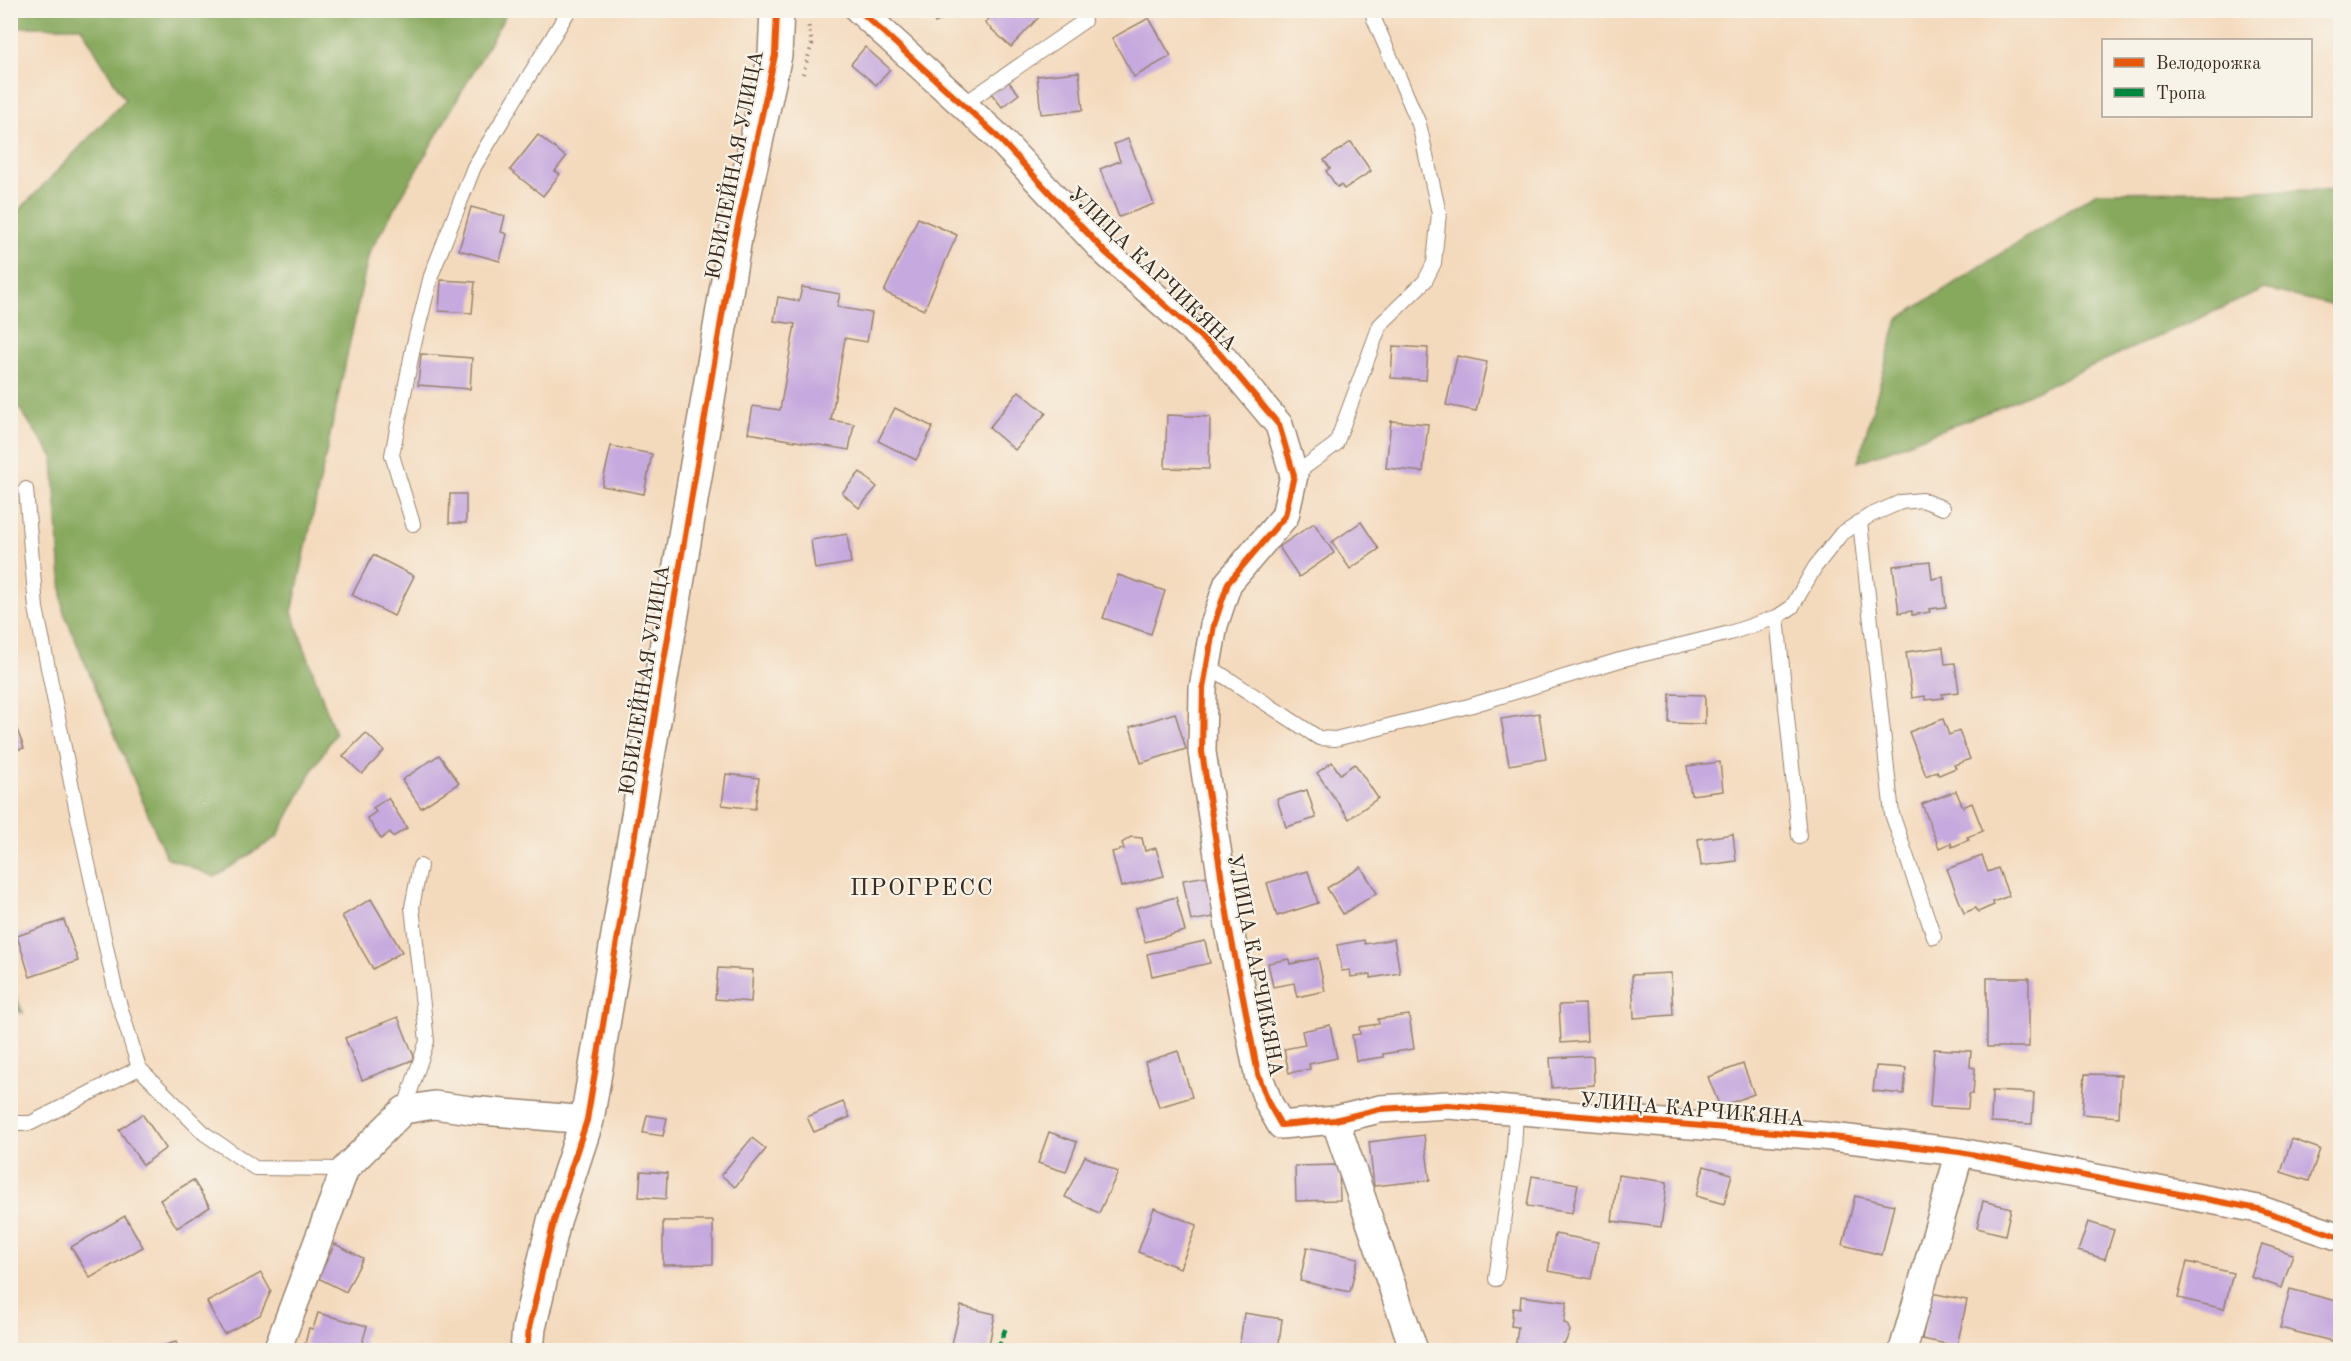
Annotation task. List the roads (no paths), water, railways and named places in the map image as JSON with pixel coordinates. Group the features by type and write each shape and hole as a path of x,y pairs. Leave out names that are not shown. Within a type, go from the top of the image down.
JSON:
{"street":[{"name":"ЮБИЛЕЙНАЯ УЛИЦА","path":"527,1350 529,1328 554,1221 587,1120 735,238 775,56 777,10"},
{"name":"УЛИЦА КАРЧИКЯНА","path":"859,10 993,132 1105,252 1219,352 1279,425 1294,475 1285,516 1228,583 1214,626 1203,688 1202,752 1229,926 1258,1074 1269,1104 1281,1125 1335,1120 1380,1109 1448,1105 1823,1136 1960,1152 2258,1209 2340,1238"},
{"path":"277,1350 345,1169 404,1110 434,1105 587,1120"},
{"path":"1335,1120 1414,1350"},
{"path":"1903,1350 1960,1152"},
{"path":"1397,1350 1401,1314"}],"lane":[{"path":"413,524 392,455 413,348 431,276 474,166 569,10"},
{"path":"1294,475 1336,444 1380,325 1425,281 1434,263 1439,213 1419,124 1372,10"},
{"path":"964,104 1084,21"},
{"path":"26,489 36,608 116,993 139,1068 205,1134 255,1168 345,1169"},
{"path":"1207,665 1319,738 1335,739 1469,706 1620,660 1730,633 1777,617 1792,607 1815,567 1841,534 1869,516 1901,502 1922,500 1943,508"},
{"path":"1860,522 1892,814 1934,937"},
{"path":"1777,617 1799,836"},
{"path":"404,1110 428,1041 412,908 420,866"},
{"path":"10,1123 31,1123 139,1068"},
{"path":"1496,1279 1514,1151 1516,1111"}],"district":[{"name":"ПРОГРЕСС","path":"922,887"}]}
